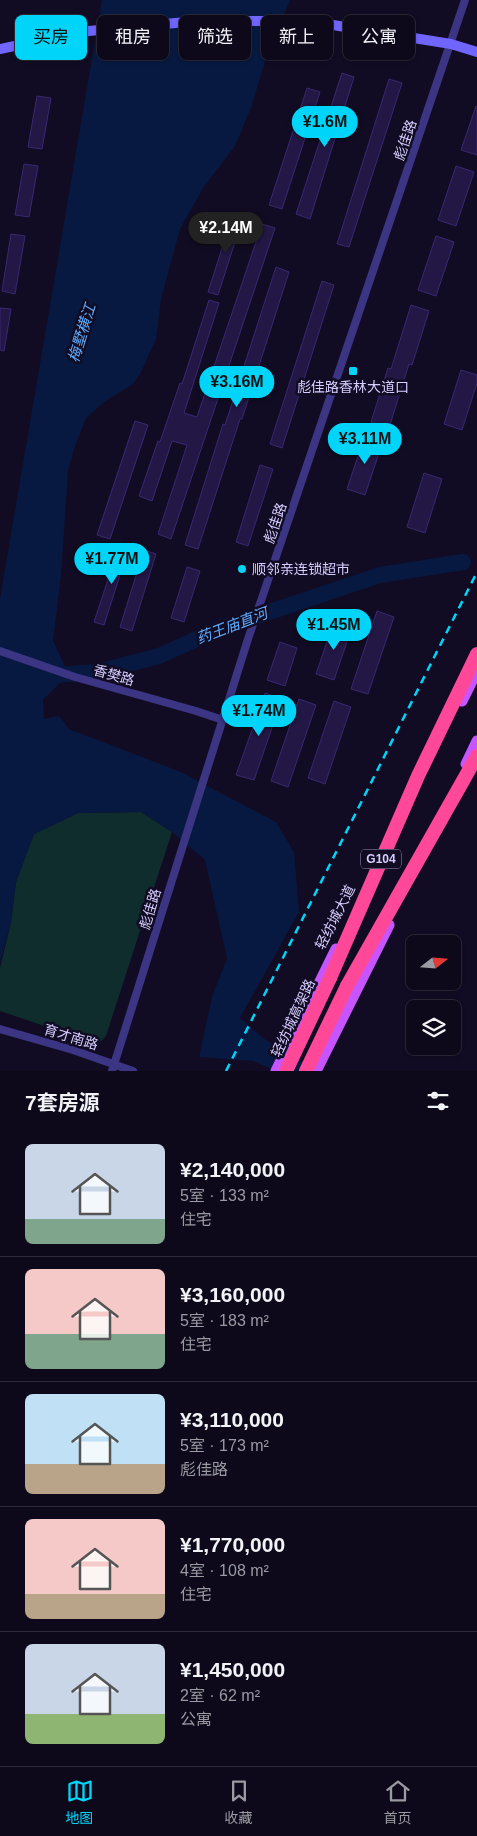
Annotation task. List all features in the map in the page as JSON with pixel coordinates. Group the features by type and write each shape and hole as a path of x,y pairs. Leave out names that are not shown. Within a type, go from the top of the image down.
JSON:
{"highway":[{"name":"轻纺城高架路","path":"286,1071 330,978 418,776 477,654"},
{"path":"314,1069 347,986 477,756"}],"main road":[{"name":"轻纺城大道","path":"276,1071 477,671"},
{"name":"G104","path":"314,1069 477,741"}],"street":[{"name":"彪佳路","path":"113,1067 252,627 466,0"},
{"path":"0,49 78,32 197,22 308,20 452,44 477,52"},
{"name":"香樊路","path":"0,651 76,677 222,720"},
{"name":"育才南路","path":"0,1029 113,1067 133,1071"}],"green space":[{"path":"141,812 172,832 106,1036 101,1041 95,1043 0,1011 0,968 11,922 16,882 34,834 78,813"}],"water":[{"name":"梅墅横江","path":"102,0 290,0 284,15 261,15 261,60 265,60 251,108 235,146 203,188 180,229 161,299 156,339 141,372 133,384 104,402 86,418 75,446 68,470 61,575 53,641 64,664 63,680 43,700 44,719 59,716 69,729 181,772 276,822 294,852 299,912 240,1018 263,1038 317,1071 276,1071 253,1061 199,1057 212,997 227,958 205,860 172,832 141,812 78,813 34,834 16,882 11,922 0,962 0,599 97,29 97,60 169,60 169,15 99,15"}],"building":[{"path":"342,73 354,77 310,219 296,214"},
{"path":"389,79 402,83 349,247 337,244"},
{"path":"307,88 320,92 282,209 269,205"},
{"path":"37,96 51,98 42,149 28,147"},
{"path":"477,107 477,155 461,150"},
{"path":"24,164 38,166 29,217 15,215"},
{"path":"456,166 474,172 456,226 438,220"},
{"path":"233,214 243,217 218,295 208,292"},
{"path":"262,224 275,228 171,539 158,534 187,445 172,441 152,501 139,496 180,383 182,384 209,300 219,303 184,413 197,417"},
{"path":"11,234 25,236 15,294 2,291"},
{"path":"436,236 454,242 436,296 418,290"},
{"path":"276,267 289,272 198,549 185,545 223,424 225,425"},
{"path":"322,281 334,285 282,448 270,444"},
{"path":"411,305 429,311 412,365 409,364 389,428 371,422 388,368 391,369"},
{"path":"0,308 11,309 4,351 0,350"},
{"path":"461,370 477,375 477,383 462,430 444,424"},
{"path":"135,421 148,425 110,539 97,535"},
{"path":"365,435 383,441 365,495 347,489"},
{"path":"260,465 273,469 248,546 236,542"},
{"path":"424,473 442,479 425,533 407,527"},
{"path":"120,543 129,547 104,625 94,622"},
{"path":"144,550 156,554 132,631 120,627"},
{"path":"187,567 200,571 184,622 171,618"},
{"path":"377,611 394,617 368,694 351,689"},
{"path":"334,621 352,627 334,680 316,674"},
{"path":"280,642 297,648 285,686 267,680"},
{"path":"265,693 282,699 254,780 236,775"},
{"path":"299,699 316,705 288,787 271,781"},
{"path":"334,701 351,707 325,784 308,778"}],"waterway":[{"name":"药王庙直河","path":"55,675 97,672 159,656 219,629 380,575 463,562"}],"railway":[{"path":"226,1071 477,572"}],"place":[{"name":"彪佳路香林大道口","path":"353,371"},
{"name":"顺邻亲连锁超市","path":"242,569"}]}
